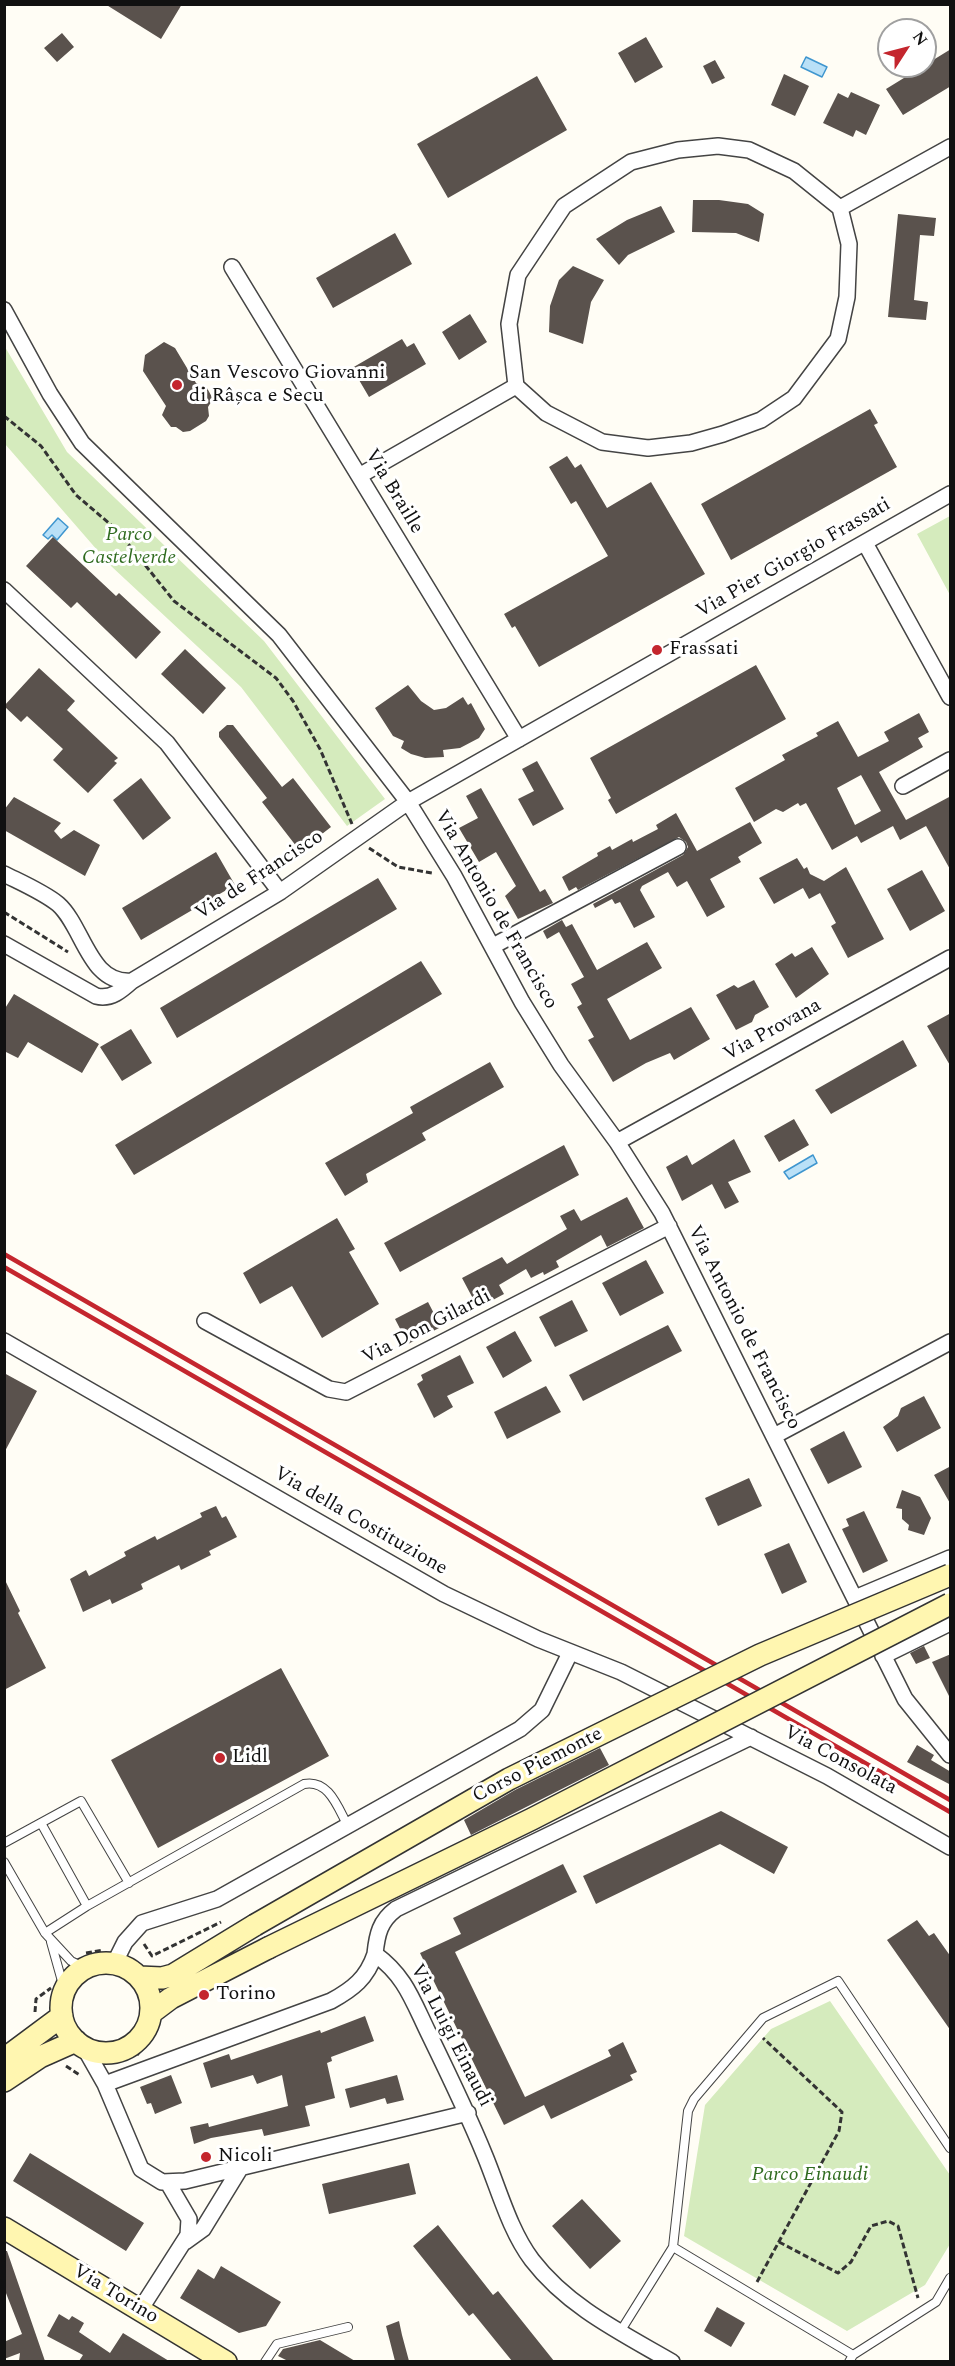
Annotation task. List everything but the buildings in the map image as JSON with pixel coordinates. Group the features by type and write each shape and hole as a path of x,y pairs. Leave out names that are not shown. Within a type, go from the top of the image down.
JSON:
{"main road":[{"name":"Corso Piemonte","path":"139,1977 162,1978 173,1975 508,1779 760,1655 951,1575"},
{"path":"151,2013 171,1998 268,1948 532,1819 951,1604"},
{"path":"111,1957 139,1977 148,1990 151,2013 148,2025 140,2037 126,2048 106,2052 80,2044 69,2033 62,2016 60,1988 74,1977 84,1961 106,1963 111,1957"},
{"path":"4,2059 62,2016"},
{"path":"4,2081 40,2057 80,2044"},
{"name":"Via Torino","path":"4,2228 226,2361"}],"street":[{"path":"718,146 749,150 794,171 840,208 849,244 847,297 838,339 794,398 761,420 692,443 648,448 602,442 546,413 516,386 509,324 518,275 564,206 631,162 698,148 718,146"},
{"path":"840,208 951,147"},
{"name":"Via Braille","path":"232,267 519,739"},
{"name":"Via Antonio de Francisco","path":"4,310 50,394 82,442 279,635 408,802 454,876 522,1002 561,1065 617,1142 669,1226 904,1699 951,1755"},
{"path":"359,476 516,386"},
{"name":"Via Pier Giorgio Frassati","path":"408,802 951,494"},
{"path":"865,543 951,697"},
{"path":"4,590 167,743 280,892"},
{"path":"903,786 951,760"},
{"name":"Via de Francisco","path":"4,944 102,998 121,991 132,981 280,892 408,802"},
{"path":"493,945 678,847"},
{"path":"4,874 60,906 96,964 107,975 121,982 132,981"},
{"name":"Via Provana","path":"617,1142 951,958"},
{"name":"Via Don Gilardi","path":"205,1321 329,1389 346,1392 669,1226"},
{"name":"Via della Costituzione","path":"4,1341 444,1594 570,1653 621,1672 707,1715"},
{"path":"774,1436 951,1342"},
{"path":"855,1598 951,1558"},
{"path":"883,1656 951,1623"},
{"path":"111,1957 135,1930 152,1918 217,1899 511,1735 532,1719 548,1700 570,1653"},
{"name":"Via Consolata","path":"707,1715 827,1776 951,1847"},
{"path":"105,2084 331,2001 351,1990 362,1979 375,1954 377,1935 385,1917 396,1909 751,1737"},
{"name":"Via Luigi Einaudi","path":"375,1954 400,1975 468,2113 530,2258 547,2279 569,2298 620,2332 672,2361"},
{"path":"80,2044 105,2084 141,2169 154,2179 168,2182 242,2167 468,2113"},
{"path":"140,2310 185,2242 203,2229 242,2167"},
{"path":"168,2182 189,2219 185,2242"}],"lane":[{"path":"45,1933 87,1906 304,1784 318,1784 326,1788 348,1826"},
{"path":"4,1843 81,1801 129,1883"},
{"path":"41,1823 87,1906"},
{"path":"4,1862 51,1942 71,1961 84,1961"},
{"path":"51,1942 60,1988"},
{"path":"620,2332 673,2247 688,2111 694,2099 763,2018 838,1981 951,2148"},
{"path":"673,2247 851,2358 936,2302 951,2278"},
{"path":"265,2361 277,2344 348,2327"}],"path":[{"path":"4,416 41,446 76,495 117,530 174,602 276,678 293,701 320,749 359,836 370,849 398,867 454,876"},
{"path":"4,912 90,965 96,964"},
{"path":"135,1930 152,1956 218,1922 229,1921"},
{"path":"84,1961 111,1957"},
{"path":"33,2019 36,1999 60,1988"},
{"path":"750,2294 839,2131 842,2112 752,2030"},
{"path":"779,2242 838,2274 850,2262 871,2226 888,2221 898,2226 922,2311"}],"green space":[{"name":"Parco Castelverde","path":"5,347 67,452 264,641 385,799 347,826 241,687 111,566 5,444"},
{"path":"950,516 950,595 917,534"},
{"name":"Parco Einaudi","path":"830,2001 950,2175 950,2244 925,2285 847,2331 684,2236 705,2105 771,2029"}],"water":[{"path":"806,57 827,67 822,77 801,67"},
{"path":"58,518 68,527 57,540 52,535 48,539 43,535"},
{"path":"813,1155 817,1163 789,1179 784,1172"}],"railway":[{"path":"4,1254 950,1800"},
{"path":"4,1267 950,1812"}],"place":[{"name":"San Vescovo Giovanni di Râșca e Secu","path":"177,385"},
{"name":"Frassati","path":"657,650"},
{"name":"Lidl","path":"220,1758"},
{"name":"Torino","path":"204,1995"},
{"name":"Nicoli","path":"206,2157"}]}
